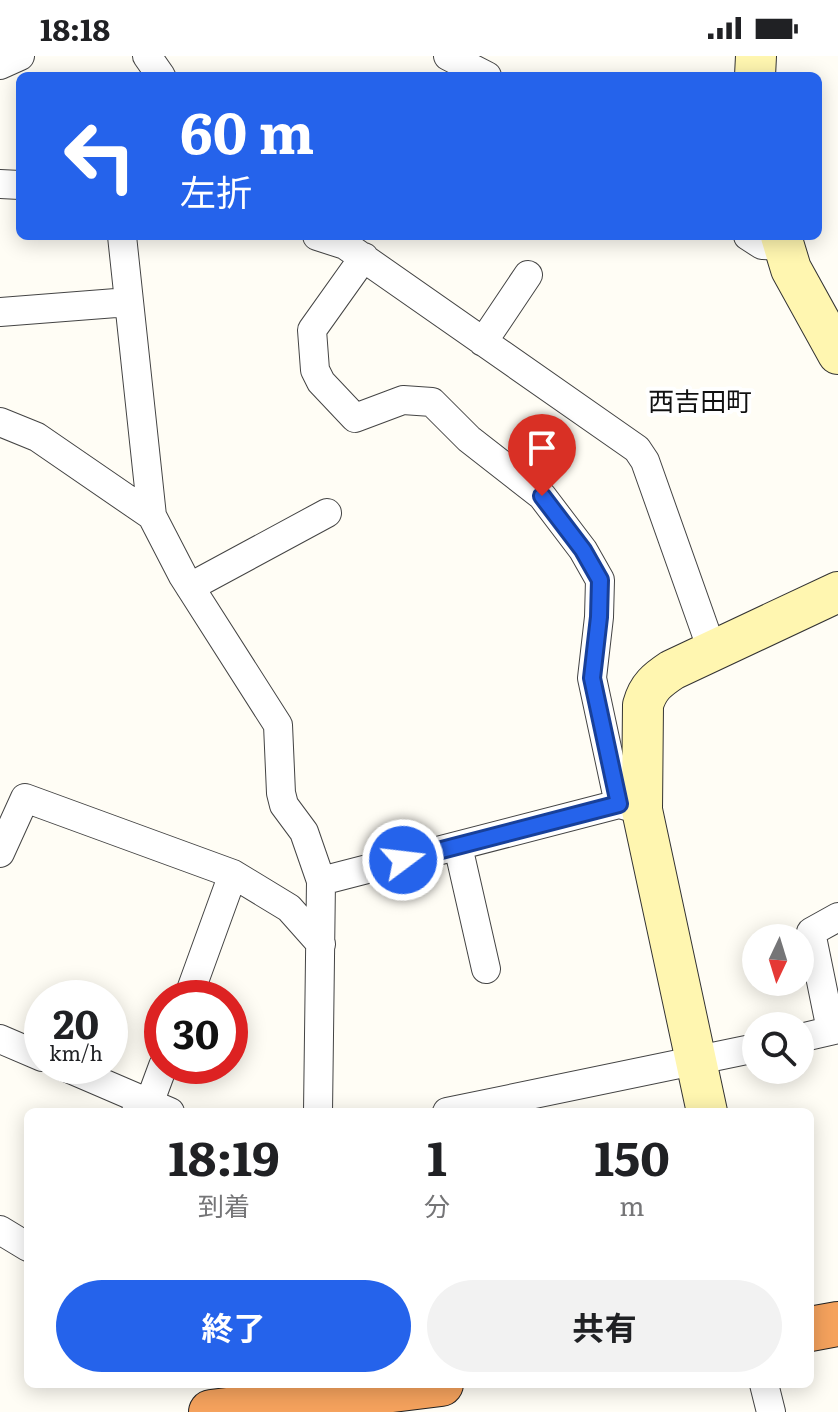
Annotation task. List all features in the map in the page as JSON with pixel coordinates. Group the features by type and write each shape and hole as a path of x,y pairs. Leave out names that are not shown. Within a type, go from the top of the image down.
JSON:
{"highway":[{"path":"814,1328 838,1324"},
{"path":"211,1412 406,1388"}],"street":[{"path":"0,65 20,56"},
{"path":"448,56 479,72"},
{"path":"122,240 152,516 190,587 278,725 284,805 304,832 321,881 318,1108"},
{"path":"329,240 364,257 637,449 645,461 712,650"},
{"path":"772,240 838,354"},
{"path":"364,257 312,330 315,370 321,382 355,418 403,400 432,402 469,439 542,496 583,550 600,580 592,678 631,807 706,1108"},
{"path":"483,342 528,275"},
{"path":"0,312 129,302"},
{"path":"0,422 37,437 152,516"},
{"path":"190,587 327,513"},
{"path":"631,807 643,705 646,692 656,680 712,650 838,592"},
{"path":"0,853 25,798 233,874 289,908 321,944"},
{"path":"321,881 631,807"},
{"path":"458,846 486,969"},
{"path":"195,980 233,874"},
{"path":"814,1034 835,1029 811,932 838,917"},
{"path":"0,1039 24,1049"},
{"path":"467,1108 742,1051"},
{"path":"99,1084 148,1108"},
{"path":"150,1108 156,1084"},
{"path":"0,1230 24,1245"},
{"path":"765,1388 771,1412"}],"district":[{"name":"西吉田町","path":"700,399"}],"route":[{"path":"403,860 619,804 592,678 600,580 583,550 542,496"}]}
